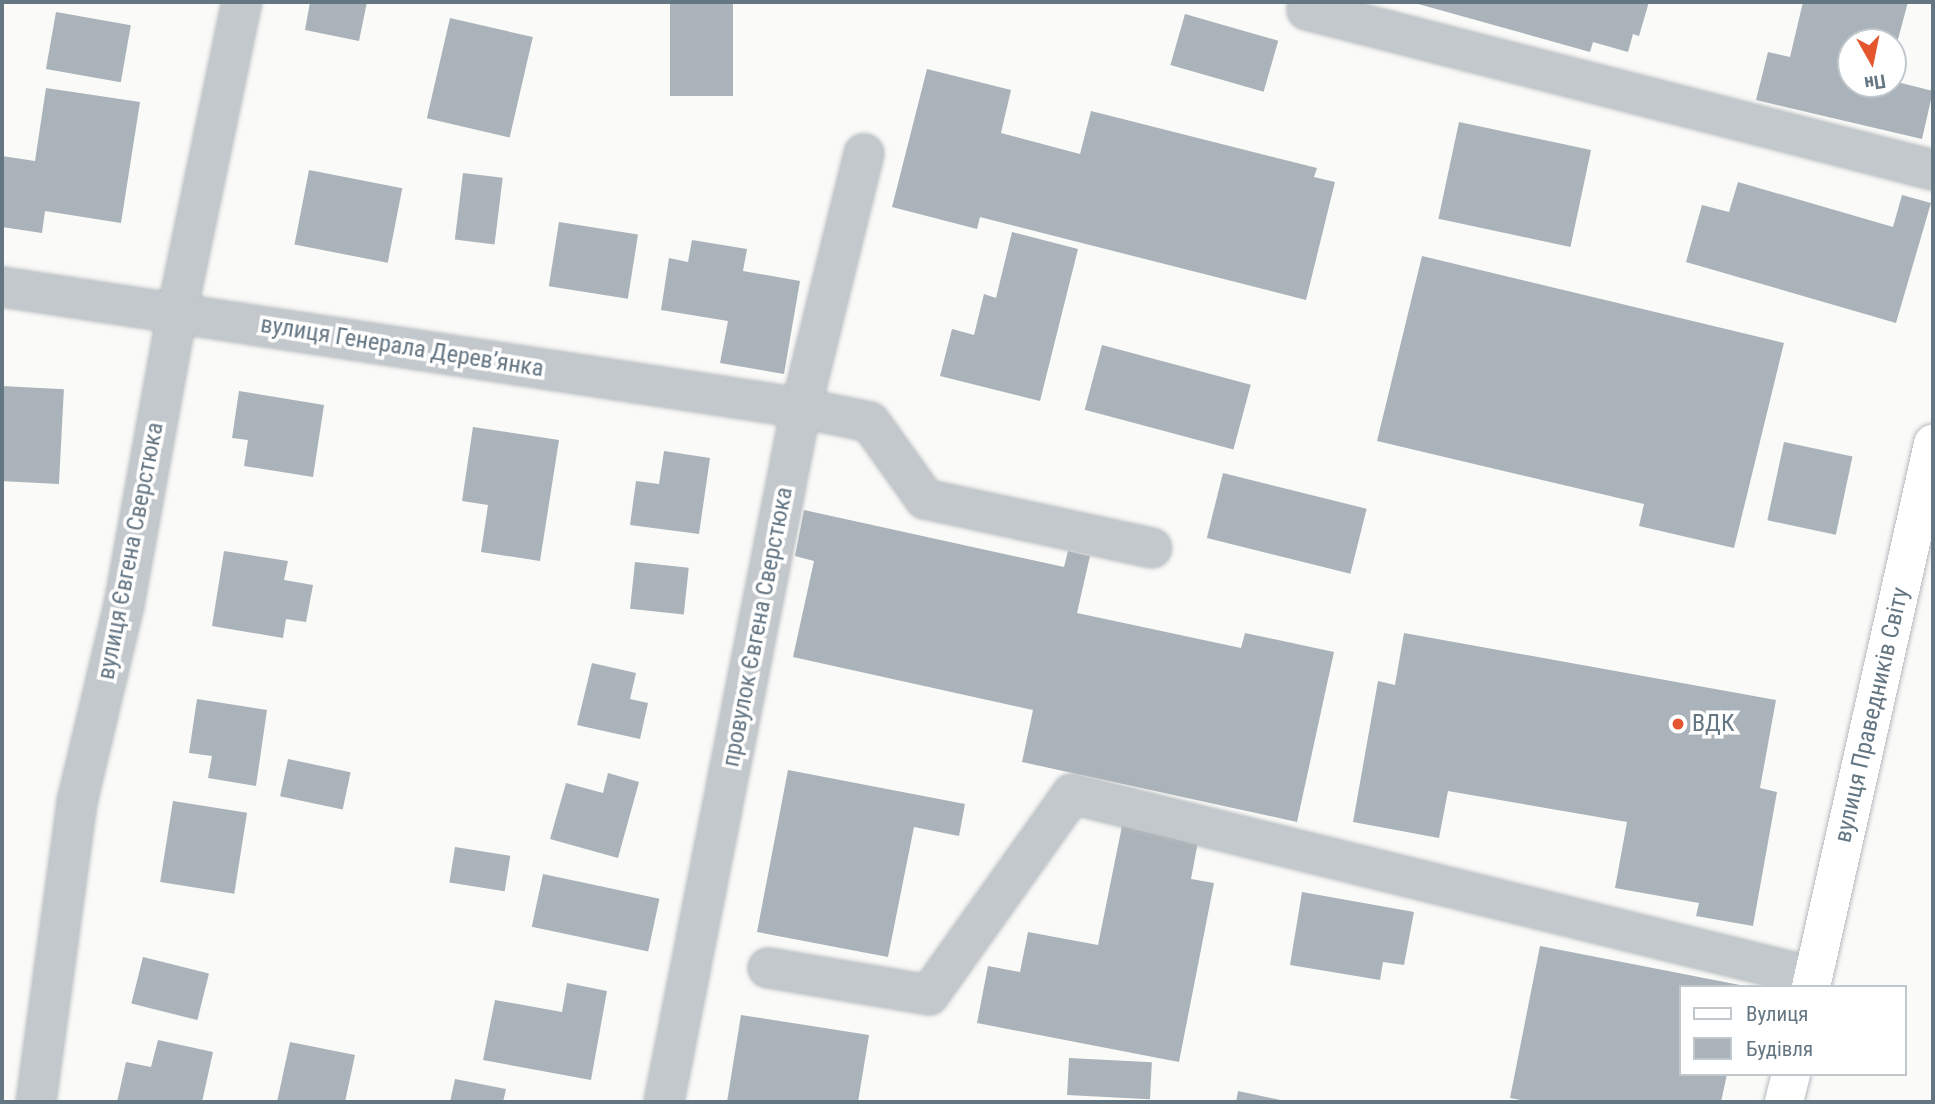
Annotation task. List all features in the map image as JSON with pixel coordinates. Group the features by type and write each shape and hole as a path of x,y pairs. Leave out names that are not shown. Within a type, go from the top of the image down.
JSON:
{"main road":[{"name":"вулиця Праведників Світу","path":"1812,982 1933,444"},
{"path":"1784,1102 1790,1076"}],"street":[{"name":"вулиця Євгена Сверстюка","path":"36,1102 77,802 124,605 177,312 242,2"},
{"path":"1308,2 1307,10 1933,170"},
{"name":"провулок Євгена Сверстюка","path":"664,1102 802,408 864,154"},
{"name":"вулиця Генерала Деревʼянка","path":"2,287 802,408 870,422 925,499 1152,548"},
{"path":"768,968 929,995 1072,794 1812,982"}],"building":[{"path":"310,2 367,2 359,41 305,30"},
{"path":"670,2 733,2 733,96 670,96"},
{"path":"1411,2 1649,2 1639,36 1633,34 1628,52 1593,42 1590,52"},
{"path":"1803,2 1908,2 1901,28 1837,28 1837,98 1907,98 1907,84 1933,91 1922,139 1756,100 1768,52 1790,57"},
{"path":"56,12 131,25 121,82 46,69"},
{"path":"1185,14 1278,41 1264,92 1170,65"},
{"path":"450,18 533,37 510,137 427,118"},
{"path":"927,69 1011,90 1001,133 1080,154 1091,111 1317,168 1314,177 1335,182 1306,300 980,217 977,229 892,207"},
{"path":"46,88 140,102 121,223 45,211 42,233 2,227 2,156 35,161"},
{"path":"1459,122 1591,150 1570,247 1438,219"},
{"path":"309,170 402,188 388,263 294,245"},
{"path":"463,173 503,178 495,244 455,240"},
{"path":"1738,182 1893,227 1902,195 1931,203 1896,323 1686,262 1702,205 1729,212"},
{"path":"559,222 638,235 628,299 549,286"},
{"path":"1012,232 1078,249 1040,401 940,376 952,329 974,335 984,294 996,298"},
{"path":"692,240 747,249 743,271 800,281 784,374 720,363 728,321 661,310 669,258 688,262"},
{"path":"1422,256 1784,343 1734,548 1639,526 1644,504 1377,441"},
{"path":"1102,345 1251,385 1233,450 1085,410"},
{"path":"2,386 64,389 59,484 2,481"},
{"path":"239,391 324,405 313,477 244,466 248,440 232,438"},
{"path":"473,427 559,440 540,561 481,552 488,505 462,501"},
{"path":"1784,442 1852,457 1836,535 1767,520"},
{"path":"664,451 710,458 699,534 630,525 636,481 659,484"},
{"path":"1223,473 1367,509 1350,574 1207,538"},
{"path":"804,510 1064,567 1068,551 1090,556 1077,613 1241,648 1245,633 1334,652 1297,822 1022,762 1033,710 793,657 814,561 795,556"},
{"path":"224,551 288,561 284,580 313,585 306,622 286,619 283,638 212,626"},
{"path":"635,562 689,568 684,614 630,609"},
{"path":"1404,633 1776,700 1760,788 1777,792 1753,926 1696,916 1699,903 1615,888 1627,822 1448,791 1439,838 1353,822 1378,681 1395,685"},
{"path":"592,663 636,673 630,699 648,703 640,739 577,725"},
{"path":"197,699 267,710 256,786 208,778 212,756 189,753"},
{"path":"288,759 351,772 343,809 280,796"},
{"path":"788,770 965,804 959,836 914,827 888,957 757,932"},
{"path":"608,773 639,782 618,858 550,839 566,783 603,793"},
{"path":"173,801 247,813 234,894 160,882"},
{"path":"1123,821 1199,836 1191,879 1214,883 1179,1062 977,1023 988,966 1020,972 1028,932 1098,945"},
{"path":"455,847 510,856 505,891 449,883"},
{"path":"543,874 659,899 648,952 532,927"},
{"path":"1302,892 1414,912 1404,965 1383,962 1380,980 1290,965"},
{"path":"1540,946 1740,985 1680,985 1680,1076 1727,1076 1721,1102 1532,1102 1510,1098"},
{"path":"143,957 209,973 197,1020 131,1004"},
{"path":"567,983 607,991 591,1080 483,1060 495,1000 562,1012"},
{"path":"741,1015 869,1035 858,1102 727,1102"},
{"path":"158,1040 213,1052 202,1102 117,1102 126,1062 151,1067"},
{"path":"290,1042 355,1055 345,1102 277,1102"},
{"path":"1069,1058 1152,1062 1150,1099 1067,1095"},
{"path":"455,1079 506,1089 503,1102 450,1102"},
{"path":"1238,1091 1285,1101 1236,1102"}],"place":[{"name":"ВДК","path":"1678,724"}]}
